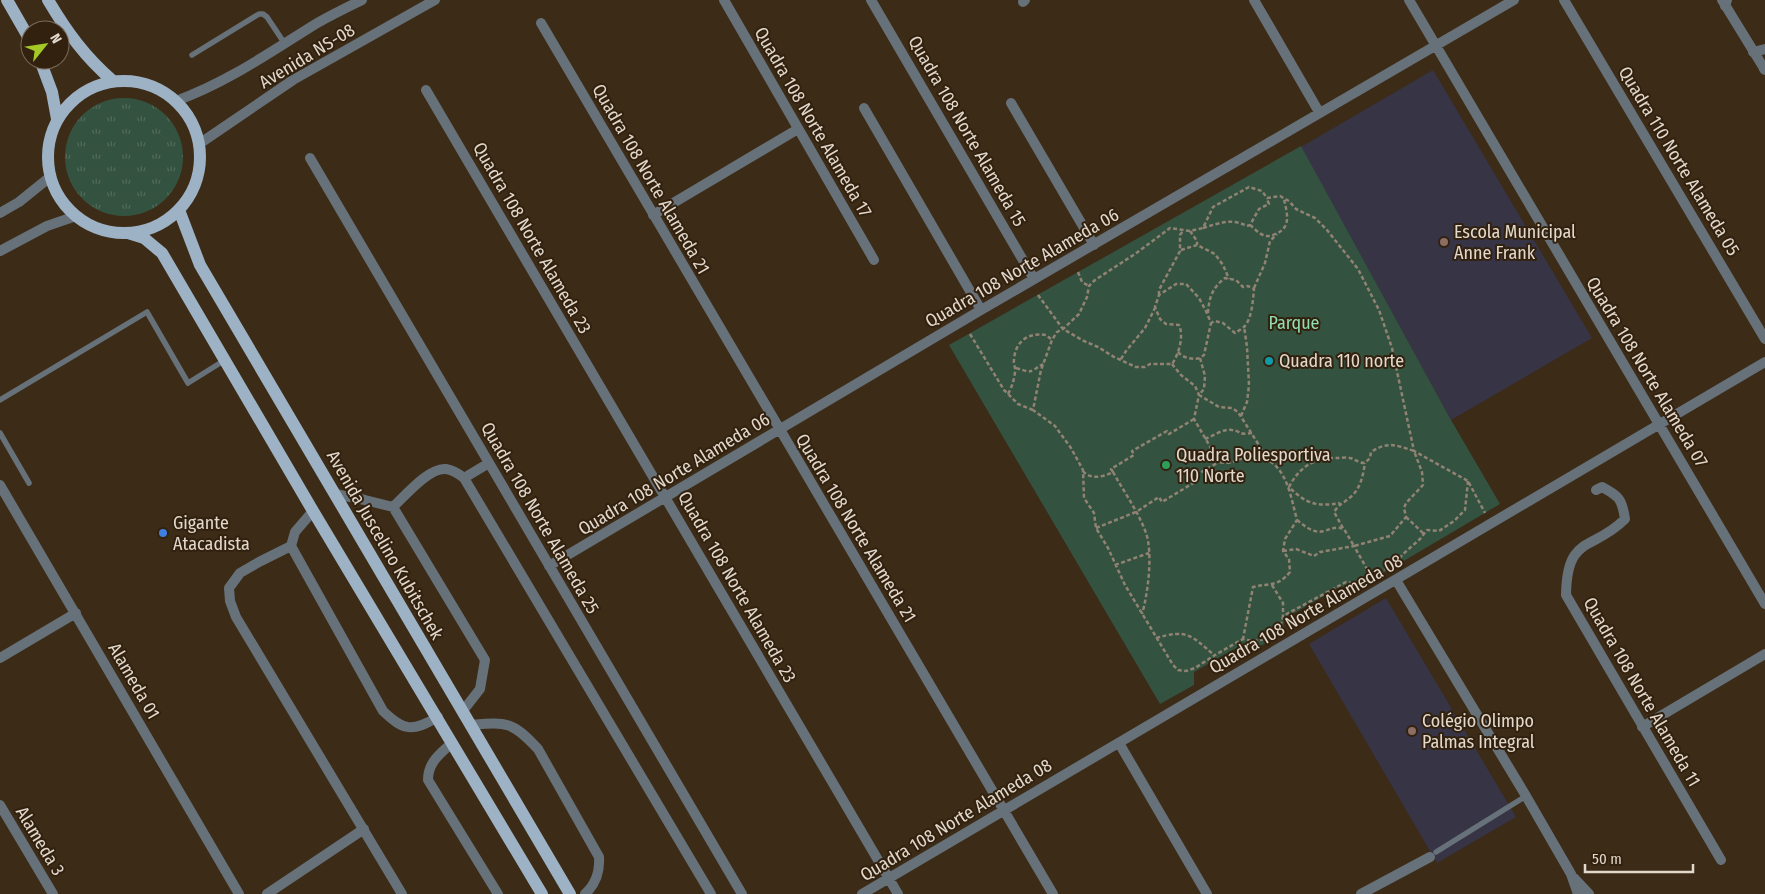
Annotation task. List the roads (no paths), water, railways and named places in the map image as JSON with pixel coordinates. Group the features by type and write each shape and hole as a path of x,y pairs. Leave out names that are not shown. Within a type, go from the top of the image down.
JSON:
{"main road":[{"path":"7,0 20,23"},
{"path":"48,0 79,48 113,81"},
{"path":"44,70 52,92 57,119"},
{"path":"128,233 146,230 164,222 179,210 195,183 199,168 199,144 195,128 187,114 176,101 157,88 136,81 113,81 90,88 71,101 57,119 48,147 50,176 60,198 76,216 100,229 128,233 144,238 162,253 313,511 438,717 542,894"},
{"name":"Avenida Juscelino Kubitschek","path":"179,210 200,265 570,894"}],"street":[{"name":"Avenida NS-08","path":"176,101 209,88 316,24 362,0"},
{"name":"Avenida NS-08","path":"199,144 293,80 435,0"},
{"name":"Quadra 108 Norte Alameda 17","path":"724,0 874,260"},
{"name":"Quadra 108 Norte Alameda 15","path":"871,0 1034,279"},
{"path":"1254,0 1319,112"},
{"name":"Quadra 108 Norte Alameda 07","path":"1409,0 1765,604"},
{"name":"Quadra 108 Norte Alameda 06","path":"549,566 981,310 1514,0"},
{"name":"Quadra 110 Norte Alameda 05","path":"1564,0 1765,339"},
{"path":"1725,2 1753,52 1765,69"},
{"name":"Quadra 108 Norte Alameda 21","path":"541,23 1053,894"},
{"path":"1753,52 1765,49"},
{"name":"Quadra 108 Norte Alameda 23","path":"426,90 898,894"},
{"path":"1011,103 1094,245"},
{"path":"864,108 981,310"},
{"path":"653,215 798,129"},
{"name":"Quadra 108 Norte Alameda 25","path":"310,158 742,894"},
{"path":"0,213 19,202 50,176"},
{"path":"0,252 47,226 76,216"},
{"name":"Quadra 108 Norte Alameda 08","path":"862,894 1765,362"},
{"path":"464,478 488,463"},
{"path":"393,507 427,476 436,471 446,469 464,478 711,894"},
{"name":"Alameda 01","path":"0,485 239,894"},
{"name":"Quadra 108 Norte Alameda 11","path":"1596,490 1602,487 1616,495 1623,507 1625,518 1619,525 1579,549 1571,560 1567,576 1566,595 1721,860"},
{"path":"335,494 393,507 485,660 480,689 462,712"},
{"path":"313,511 295,532 290,546 240,573 229,588 230,600 236,618 402,894"},
{"path":"290,546 383,711 396,724 409,727 419,727 438,717"},
{"path":"1396,580 1526,796 1571,874 1578,894"},
{"path":"0,658 76,613"},
{"path":"1642,727 1765,654"},
{"path":"470,725 500,723 511,725 538,749 599,857 598,871 593,887 585,894"},
{"path":"452,743 431,764 428,771 428,780 498,894"},
{"path":"1119,743 1207,894"},
{"name":"Alameda 3","path":"0,805 53,894"},
{"path":"267,894 364,829"},
{"path":"1361,894 1433,854"},
{"path":"1571,874 1589,894"}],"lane":[{"path":"192,55 259,14 264,14 267,17 285,44"},
{"path":"0,400 148,312 188,383 225,360"},
{"path":"0,434 28,483"},
{"path":"1433,854 1526,796"}],"place":[{"name":"Escola Municipal Anne Frank","path":"1444,242"},
{"name":"Quadra 110 norte","path":"1269,361"},
{"name":"Quadra Poliesportiva 110 Norte","path":"1166,465"},
{"name":"Gigante Atacadista","path":"163,533"},
{"name":"Colégio Olimpo Palmas Integral","path":"1412,731"}],"park label":[{"name":"Parque","path":"1294,323"}]}
